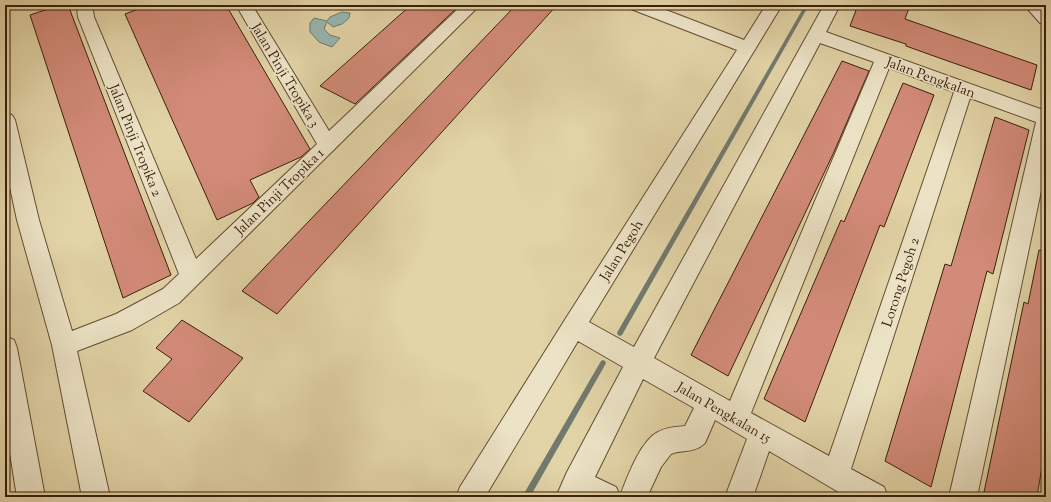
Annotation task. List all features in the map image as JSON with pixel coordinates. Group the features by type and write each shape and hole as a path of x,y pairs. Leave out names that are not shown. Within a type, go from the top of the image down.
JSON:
{"street":[{"name":"Jalan Pinji Tropika 2","path":"89,5 85,8 86,17 192,277"},
{"name":"Jalan Pinji Tropika 3","path":"244,5 327,144"},
{"name":"Jalan Pinji Tropika 1","path":"64,345 124,322 171,296 472,5"},
{"path":"637,5 748,48"},
{"name":"Jalan Pegoh","path":"470,497 574,326 774,5"},
{"path":"606,497 573,490 638,363 832,5"},
{"path":"1032,5 1046,19"},
{"name":"Jalan Pengkalan","path":"817,35 1046,118"},
{"path":"736,418 884,59"},
{"name":"Lorong Pegoh 2","path":"836,475 964,89"},
{"path":"5,120 28,220 64,345 96,497"},
{"path":"963,497 1046,122"},
{"name":"Jalan Pengkalan 15","path":"574,326 874,497"},
{"path":"5,348 7,376 24,492"},
{"path":"633,497 656,450 668,441 689,440 693,438 709,403"},
{"path":"739,497 762,434"}],"water":[{"path":"342,12 350,13 349,18 342,24 333,27 327,22 324,29 330,35 340,38 332,47 319,42 310,32 310,23 314,18 327,21 330,17"}],"building":[{"path":"60,5 68,5 171,275 123,298 30,15"},
{"path":"149,5 226,5 310,149 301,157 250,180 259,197 253,203 217,220 125,14"},
{"path":"411,5 460,5 355,104 320,86"},
{"path":"516,5 557,5 277,314 242,291"},
{"path":"858,5 910,5 905,19 1037,65 1031,90 906,46 906,44 850,26"},
{"path":"842,61 869,71 834,152 728,376 691,355"},
{"path":"903,83 934,95 884,227 880,225 805,422 764,399 841,220 844,222"},
{"path":"995,117 1029,130 993,274 987,271 931,487 885,461 945,264 951,266"},
{"path":"1039,250 1046,251 1046,442 1037,497 983,497 1024,302 1028,304"},
{"path":"182,320 243,358 189,422 143,391 172,359 156,348"}],"waterway":[{"path":"620,333 807,5"},
{"path":"526,497 603,363"}]}
